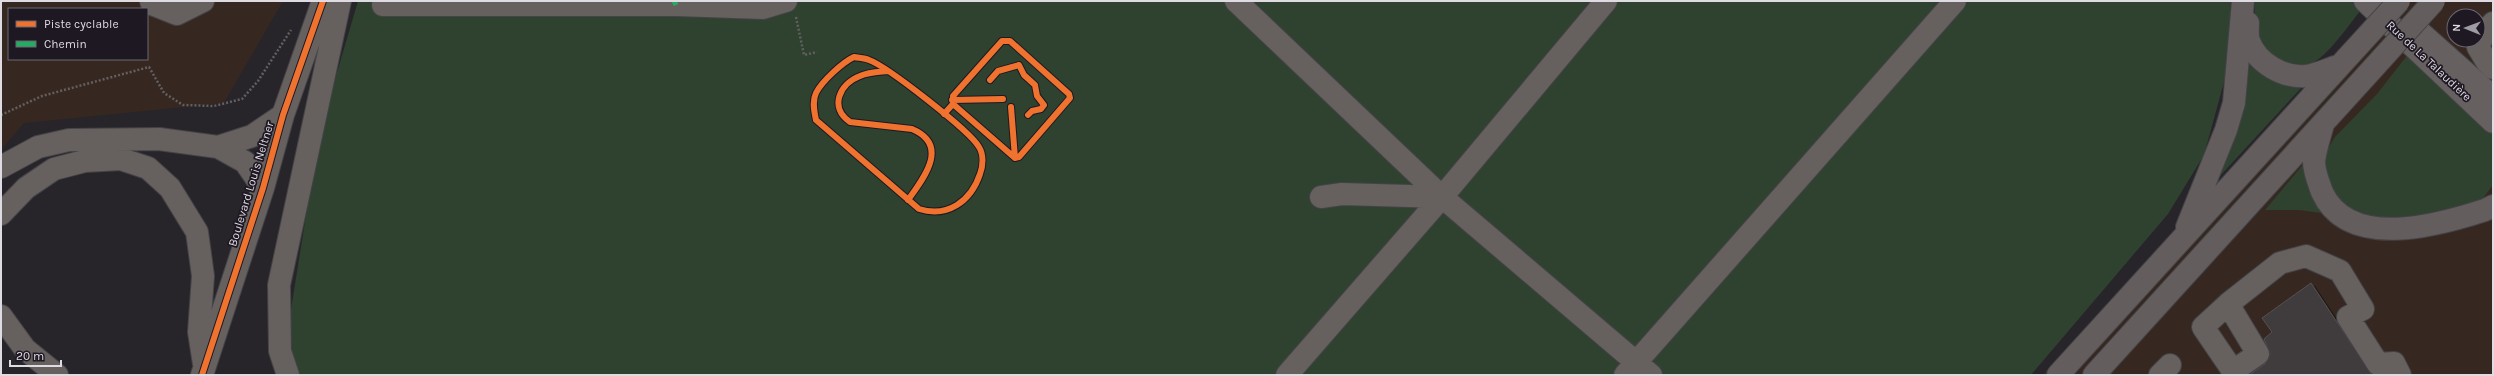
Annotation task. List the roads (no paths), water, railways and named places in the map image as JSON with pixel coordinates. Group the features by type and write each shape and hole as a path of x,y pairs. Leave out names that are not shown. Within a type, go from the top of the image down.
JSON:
{"highway":[{"path":"2183,238 2224,137 2234,103 2243,1"},
{"path":"2250,1 2248,18 2249,41 2260,60 2287,74 2306,76 2342,63"},
{"path":"2058,375 2399,1"},
{"path":"2094,375 2434,1"},
{"path":"2323,123 2314,163 2318,182 2326,200 2341,216 2366,226 2423,228 2485,210 2493,206"}],"main road":[{"name":"Rue de La Talaudière","path":"2365,1 2493,122"},
{"name":"Rue de La Talaudière","path":"2385,1 2493,97"}],"street":[{"path":"151,1 152,4 177,14 203,1"},
{"name":"Boulevard Louis Neltner","path":"203,372 264,188 283,115 323,1"},
{"path":"288,375 280,352 279,285 340,1"},
{"path":"384,1 382,5 676,5 763,8 791,7"},
{"path":"1236,1 1442,197 1638,371 1955,1"},
{"path":"1287,375 1442,197 1606,1"},
{"path":"2493,23 2485,32 2478,47 2486,62 2493,68"},
{"path":"218,147 252,136 283,115"},
{"path":"1,167 38,147 69,140 159,139 218,147 245,162 264,188"},
{"path":"1,214 26,188 54,169 84,161 121,160 148,168 170,188 197,232 203,276 199,332 203,372"},
{"path":"1321,196 1342,194 1442,197"},
{"path":"2228,304 2280,263 2306,256 2340,271 2364,308 2348,317 2378,364 2394,363 2400,375"},
{"path":"1,316 25,349 57,375"}]}
